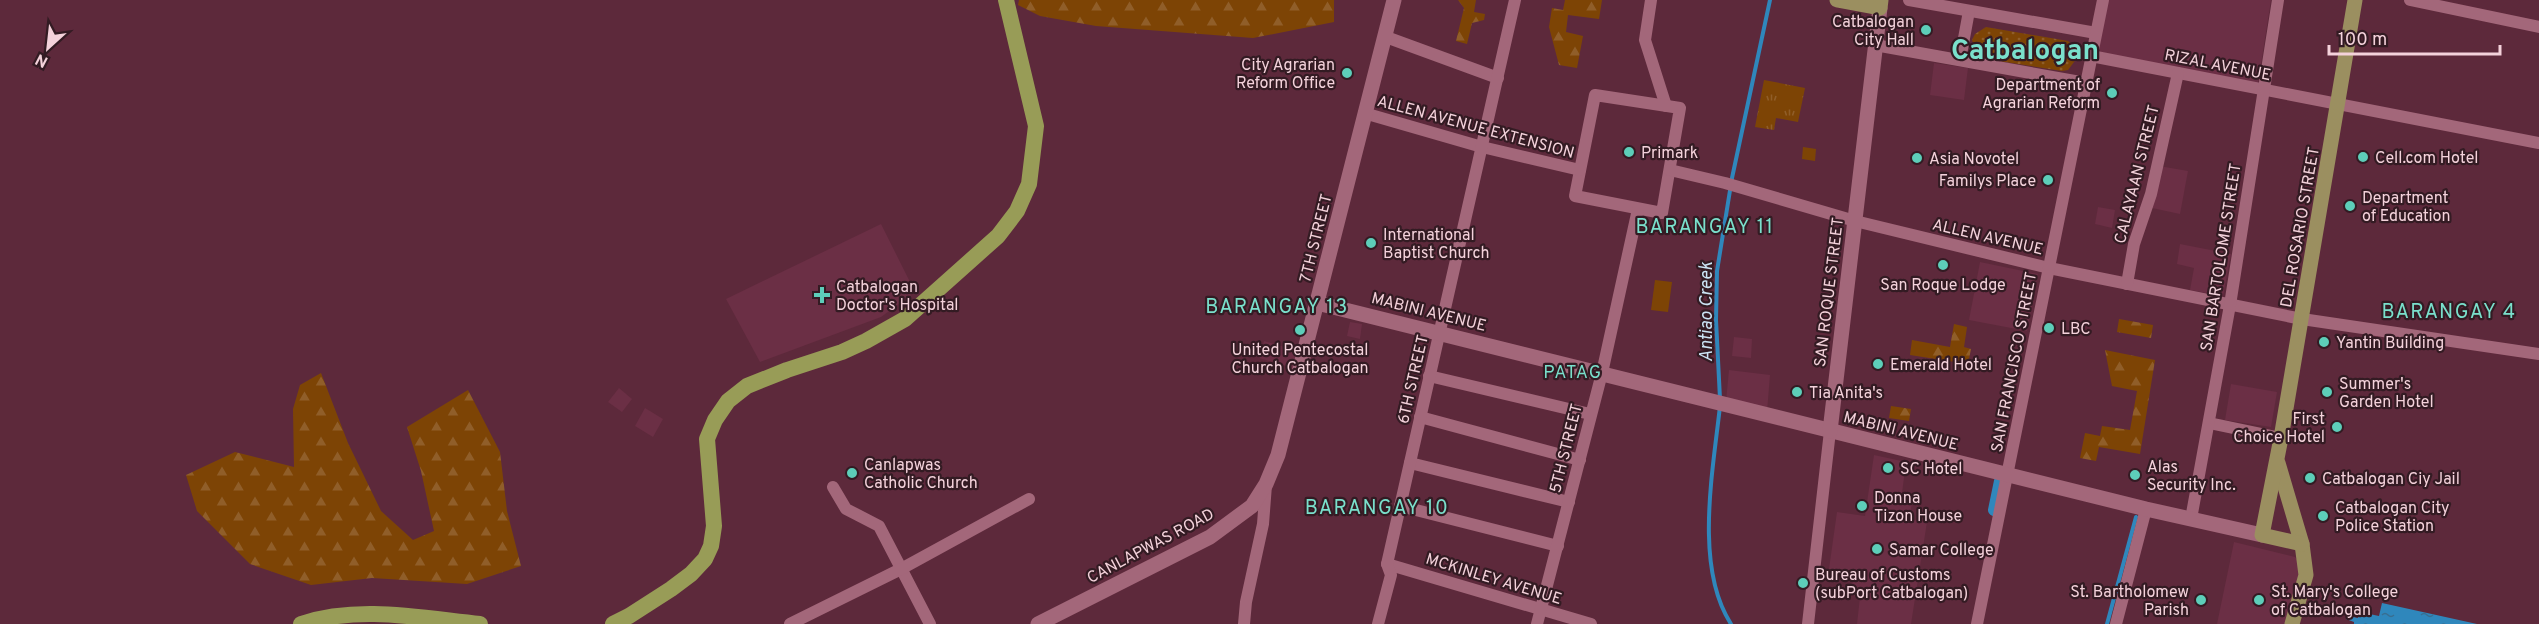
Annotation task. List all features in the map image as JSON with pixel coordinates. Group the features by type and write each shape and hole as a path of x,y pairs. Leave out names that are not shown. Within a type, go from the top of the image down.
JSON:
{"highway":[{"path":"613,624 630,616 671,589 691,574 705,559 711,546 714,526 707,439 715,420 728,401 747,386 842,352 905,319 998,236 1017,211 1029,184 1036,126 1006,0"},
{"path":"301,624 344,615 388,614 480,624"}],"main road":[{"path":"1838,0 1880,4"},
{"name":"DEL ROSARIO STREET","path":"2262,535 2302,319 2355,0"},
{"name":"DEL ROSARIO STREET","path":"2277,460 2302,544 2306,575 2292,624"},
{"name":"MABINI AVENUE","path":"2262,535 2302,544"}],"street":[{"name":"7TH STREET","path":"1266,484 1278,455 1375,67 1386,37 1394,0"},
{"name":"6TH STREET","path":"1378,624 1391,574 1387,564 1515,0"},
{"path":"1651,0 1645,40 1666,106"},
{"path":"1909,0 2096,33"},
{"name":"SAN FRANCISCO STREET","path":"1977,624 2103,0"},
{"name":"SAN BARTOLOME STREET","path":"2191,519 2230,304 2278,0"},
{"path":"2410,0 2539,27"},
{"name":"SAN ROQUE STREET","path":"1808,624 1880,4"},
{"path":"1960,60 1969,10"},
{"path":"1386,37 1498,78"},
{"path":"1875,45 2086,83"},
{"name":"RIZAL AVENUE","path":"2091,56 2539,143"},
{"name":"CALAYAAN STREET","path":"2127,284 2134,244 2151,194 2178,73"},
{"path":"1595,95 1666,106 1680,108 1662,213 1575,196 1595,95"},
{"name":"ALLEN AVENUE EXTENSION","path":"1364,113 1482,147 1580,170"},
{"name":"ALLEN AVENUE","path":"1670,170 1855,222 2049,268 2302,319"},
{"name":"5TH STREET","path":"1537,624 1602,373 1638,209"},
{"name":"MABINI AVENUE","path":"1317,303 2007,475 2262,535"},
{"path":"2302,319 2539,354"},
{"path":"1429,376 1590,414"},
{"path":"1420,417 1580,460"},
{"path":"2208,423 2281,438"},
{"path":"1410,463 1569,502"},
{"path":"1244,624 1246,602 1263,524 1266,484"},
{"name":"CANLAPWAS ROAD","path":"1038,624 1210,537 1252,506 1266,484"},
{"path":"833,487 846,509 879,526 930,624"},
{"path":"790,624 901,568 1029,499"},
{"path":"1400,506 1558,546"},
{"path":"2116,624 2146,509"},
{"name":"MCKINLEY AVENUE","path":"1387,564 1591,624"}],"shaded area":[{"path":"2107,0 2271,0 2258,84 2096,53"},
{"path":"1934,63 1968,68 1964,100 1930,95"},
{"path":"2159,166 2188,171 2180,214 2152,208"},
{"path":"2098,207 2115,210 2112,228 2095,224"},
{"name":"Catbalogan Doctor's Hospital","path":"881,224 915,292 881,317 760,362 726,299"},
{"path":"2180,244 2231,254 2223,296 2190,290 2194,268 2177,264"},
{"path":"1980,262 2038,274 2027,331 1969,320"},
{"path":"1350,322 1362,324 1360,339 1347,336"},
{"path":"1734,337 1752,339 1751,358 1732,356"},
{"path":"1264,341 1298,351 1293,368 1259,358"},
{"name":"Tia Anita's","path":"1729,370 1770,375 1767,412 1726,401"},
{"path":"2231,384 2277,392 2271,427 2225,420"},
{"path":"619,388 632,399 622,412 608,402"},
{"path":"645,408 663,419 653,437 635,426"},
{"name":"Samar College","path":"1874,455 1906,462 1901,501 1912,503 1909,519 1927,522 1911,624 1857,624 1860,597 1850,595 1852,580 1828,576 1837,512 1865,516"},
{"name":"St. Mary's College of Catbalogan","path":"2234,542 2295,557 2300,562 2302,568 2289,624 2217,624"}],"green space":[{"path":"1019,0 1334,0 1334,22 1253,38 1096,26 1040,16 1018,5"},
{"path":"1458,0 1476,0 1474,12 1485,14 1484,20 1472,23 1467,44 1456,41 1464,8"},
{"path":"1565,0 1602,0 1599,19 1568,15 1566,32 1583,36 1577,68 1559,65 1549,27 1552,8 1563,10"},
{"path":"1986,27 2068,41 2073,45 2077,58 2068,70 2062,71 1987,59 1976,52 1972,40 1975,34"},
{"path":"1764,80 1805,88 1798,122 1776,118 1774,130 1755,127"},
{"path":"1803,147 1816,149 1815,161 1802,159"},
{"path":"1655,280 1672,282 1668,312 1651,310"},
{"path":"2119,319 2153,325 2151,338 2117,332"},
{"path":"1954,324 1967,327 1964,347 1971,349 1968,364 1910,355 1912,340 1950,347"},
{"path":"2105,350 2155,360 2140,454 2099,447 2096,461 2080,458 2085,433 2100,436 2102,426 2130,430 2137,391 2112,386"},
{"path":"321,373 348,443 381,511 413,540 434,531 421,471 407,427 468,390 500,452 507,511 521,566 467,584 372,578 311,585 250,564 197,511 186,475 235,452 294,467 293,409 300,385"},
{"path":"1891,406 1911,409 1909,421 1889,418"}],"water":[{"path":"2382,603 2477,624 2354,624 2346,619 2348,616 2358,618 2360,612 2379,616"}],"waterway":[{"name":"Antiao Creek","path":"1720,399 1716,320 1717,271 1732,178 1770,0"},
{"name":"Antiao Creek","path":"1720,406 1711,489 1709,547 1720,601 1731,624"},
{"path":"1994,510 2000,481"},
{"path":"2107,624 2136,517"}],"place":[{"name":"Catbalogan City Hall","path":"1926,30"},
{"name":"City Agrarian Reform Office","path":"1347,73"},
{"name":"Department of Agrarian Reform","path":"2112,93"},
{"name":"Primark","path":"1629,152"},
{"name":"Cell.com Hotel","path":"2363,157"},
{"name":"Asia Novotel","path":"1917,158"},
{"name":"Familys Place","path":"2048,180"},
{"name":"Department of Education","path":"2350,206"},
{"name":"International Baptist Church","path":"1371,243"},
{"name":"San Roque Lodge","path":"1943,265"},
{"name":"Catbalogan Doctor's Hospital","path":"822,295"},
{"name":"LBC","path":"2049,328"},
{"name":"United Pentecostal Church Catbalogan","path":"1300,330"},
{"name":"Yantin Building","path":"2324,342"},
{"name":"Emerald Hotel","path":"1878,364"},
{"name":"Tia Anita's","path":"1797,392"},
{"name":"Summer's Garden Hotel","path":"2327,392"},
{"name":"First Choice Hotel","path":"2337,427"},
{"name":"SC Hotel","path":"1888,468"},
{"name":"Canlapwas Catholic Church","path":"852,473"},
{"name":"Alas Security Inc.","path":"2135,475"},
{"name":"Catbalogan Ciy Jail","path":"2310,478"},
{"name":"Donna Tizon House","path":"1862,506"},
{"name":"Catbalogan City Police Station","path":"2323,516"},
{"name":"Samar College","path":"1877,549"},
{"name":"Bureau of Customs (subPort Catbalogan)","path":"1803,583"},
{"name":"St. Bartholomew Parish","path":"2201,600"},
{"name":"St. Mary's College of Catbalogan","path":"2259,600"}],"district":[{"name":"Catbalogan","path":"2025,49"},
{"name":"BARANGAY 11","path":"1705,226"},
{"name":"BARANGAY 13","path":"1277,306"},
{"name":"BARANGAY 4","path":"2449,311"},
{"name":"PATAG","path":"1573,372"},
{"name":"BARANGAY 10","path":"1377,507"}]}
